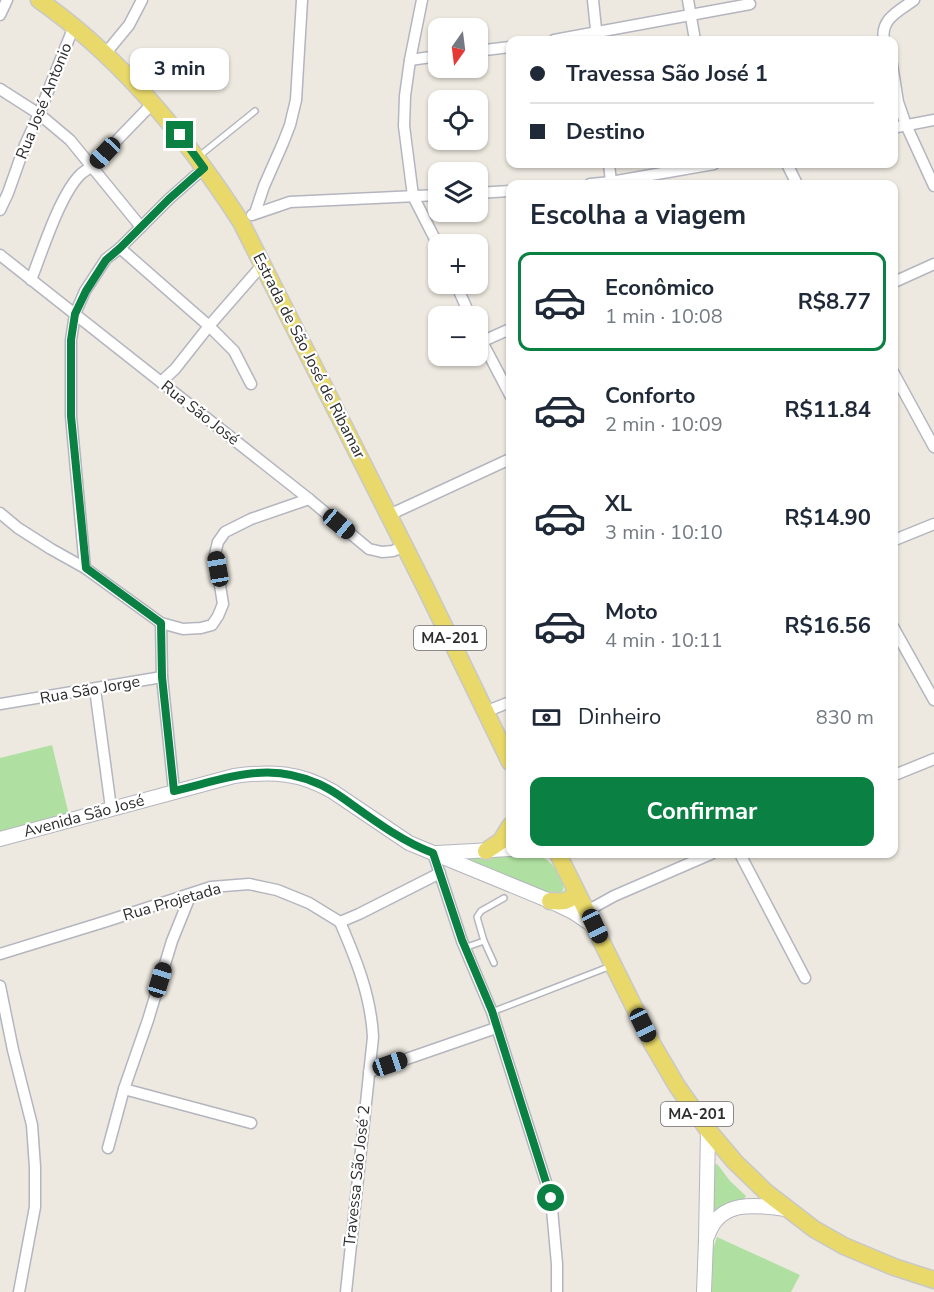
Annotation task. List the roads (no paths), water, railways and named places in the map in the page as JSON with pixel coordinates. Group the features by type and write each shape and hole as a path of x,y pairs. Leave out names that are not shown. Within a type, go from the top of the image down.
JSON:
{"main road":[{"name":"Estrada de São José de Ribamar","path":"42,1 105,54 180,135 216,183 248,218 263,264 506,754"},
{"path":"486,850 501,841 506,833"},
{"name":"MA-201","path":"560,858 653,1045 677,1086 708,1130 735,1162 786,1209 814,1229 844,1246 894,1267 934,1280"},
{"path":"550,901 566,901 571,899 576,891"}],"street":[{"path":"0,15 7,0"},
{"path":"105,54 129,25 142,0"},
{"path":"248,218 290,125 296,100 302,0"},
{"path":"422,0 410,60 404,126 413,196 432,234"},
{"path":"593,0 596,36"},
{"path":"688,0 694,36"},
{"path":"884,36 883,31 889,18 914,0"},
{"path":"600,36 750,4"},
{"name":"Rua José Antonio","path":"0,210 74,26"},
{"path":"488,49 506,47"},
{"path":"410,60 428,57"},
{"path":"0,89 39,114 70,140 141,227"},
{"path":"898,102 934,186"},
{"path":"31,280 71,187 81,174 92,166 152,104"},
{"path":"898,127 934,120"},
{"path":"86,568 71,416 71,340 75,314 86,291 106,260 169,199 201,163"},
{"path":"622,180 690,168"},
{"path":"666,172 670,180"},
{"path":"488,192 506,191"},
{"path":"248,218 290,202 428,195"},
{"path":"120,248 234,351 252,384"},
{"name":"Rua São José","path":"0,255 369,549 382,552 393,551 404,546"},
{"path":"161,382 175,369 263,264"},
{"path":"898,280 934,264"},
{"path":"488,335 506,330"},
{"path":"488,354 506,388"},
{"path":"898,381 934,447"},
{"path":"389,515 506,461"},
{"path":"0,513 18,528 86,568 161,623 183,629 212,625 218,616 223,604 215,554 218,542 225,532 251,519 309,499"},
{"path":"898,539 934,524"},
{"name":"Rua São Jorge","path":"0,704 162,677 161,623"},
{"path":"898,636 934,700"},
{"path":"162,677 174,791"},
{"path":"95,689 111,808"},
{"path":"485,712 506,704"},
{"path":"898,774 934,759"},
{"name":"Avenida São José","path":"0,839 174,791 234,777 256,773 293,775 332,791 399,837 550,901 595,926"},
{"name":"Avenida São José","path":"433,853 506,849"},
{"path":"433,853 465,948 492,1011 551,1198 557,1292"},
{"path":"587,911 614,896 702,858"},
{"path":"742,858 804,978"},
{"path":"340,922 440,873"},
{"name":"Rua Projetada","path":"0,954 211,887 249,884 277,890 309,903 340,922"},
{"path":"108,1148 124,1089 172,940 191,894"},
{"name":"Travessa São José 2","path":"340,922 364,985 372,1020 373,1037 346,1292"},
{"path":"0,986 32,1125 35,1167 35,1207 19,1292"},
{"path":"369,1072 496,1028"},
{"path":"124,1089 251,1123"},
{"path":"704,1292 708,1130"},
{"path":"706,1240 714,1221 730,1209 752,1205 786,1209"}],"lane":[{"path":"201,163 255,111"},
{"path":"494,963 477,917 478,914 504,898"},
{"path":"465,948 484,941"},
{"path":"492,1011 614,965"}]}
